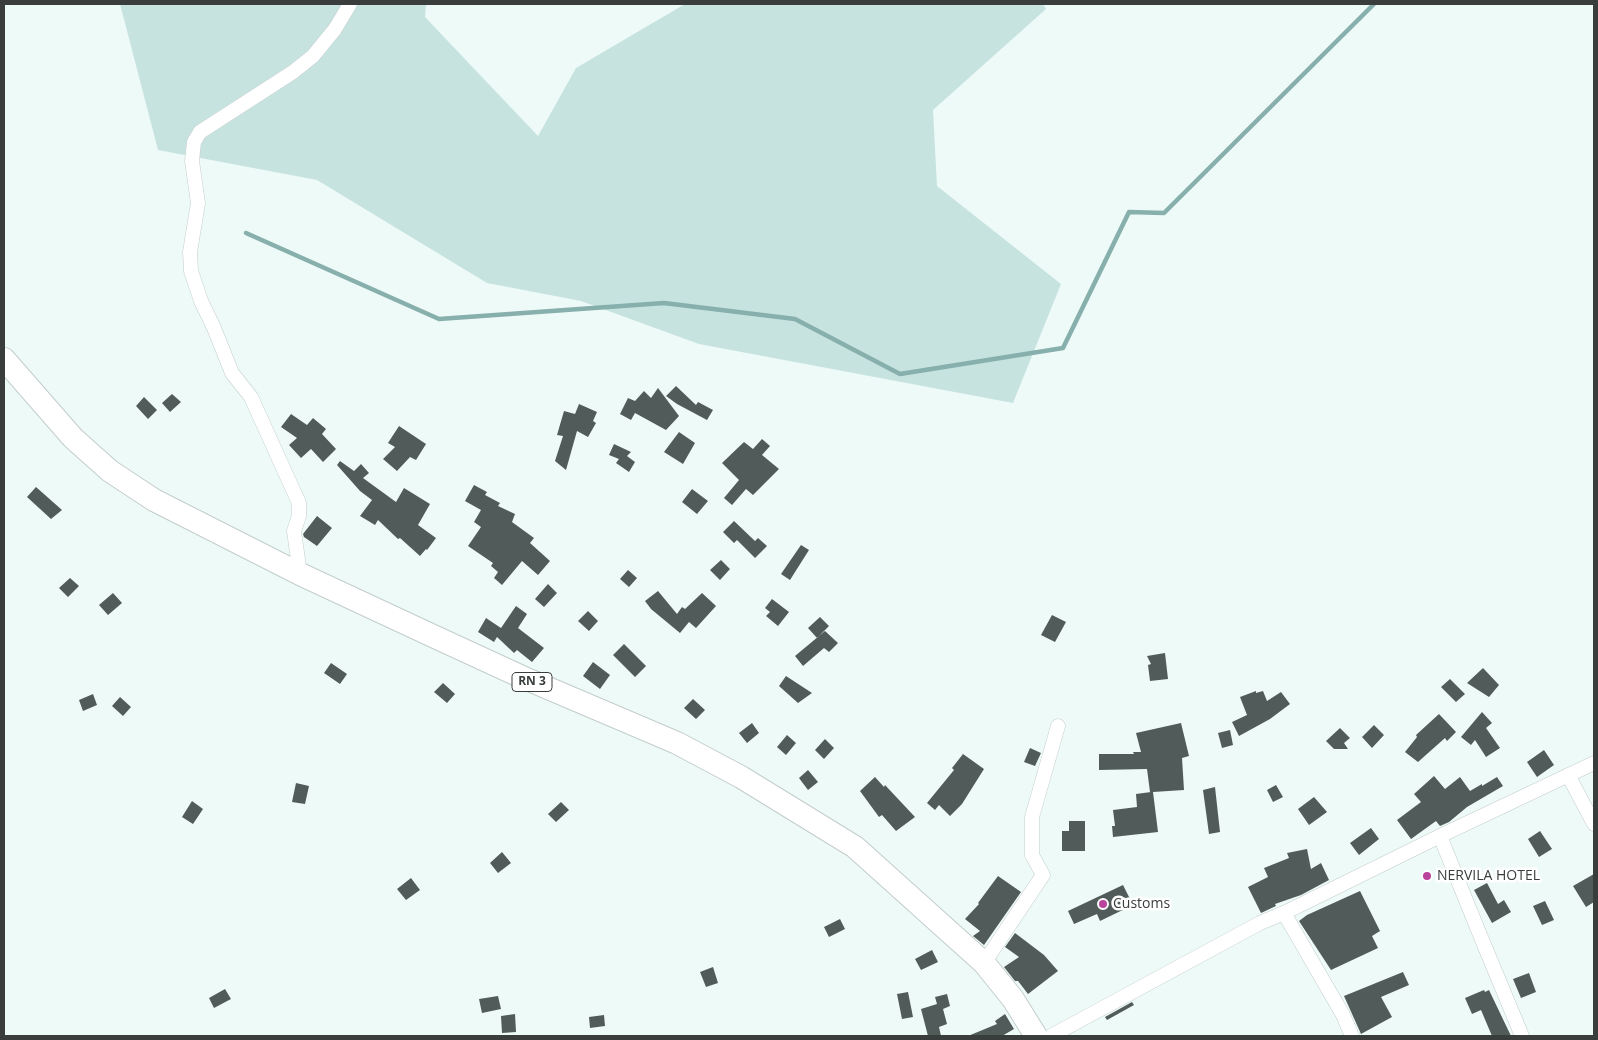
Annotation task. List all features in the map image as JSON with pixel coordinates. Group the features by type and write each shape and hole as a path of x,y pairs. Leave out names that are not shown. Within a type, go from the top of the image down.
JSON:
{"highway":[{"name":"RN 3","path":"4,359 73,438 110,471 154,500 300,574 522,677 677,743 741,776 855,847 984,963 1013,999 1036,1036"}],"street":[{"path":"300,574 294,531 299,516 300,503 251,397 232,373 190,271 190,252 198,203 192,161 194,142 200,132 293,72 313,56 335,28 350,4"},
{"path":"984,963 1043,875 1032,854 1032,817 1058,726"},
{"path":"1051,1036 1260,922 1284,913 1594,763"},
{"path":"1568,775 1594,824"},
{"path":"1440,836 1522,1036"},
{"path":"1284,913 1352,1036"}],"shaded area":[{"path":"120,4 426,4 425,17 538,136 576,68 685,4 1043,4 1046,9 933,110 937,186 1061,284 1013,403 699,344 581,301 487,283 317,180 158,150"}],"building":[{"path":"676,386 696,405 698,402 713,410 707,420 666,396"},
{"path":"658,388 679,416 666,430 635,413 631,420 620,414 628,398 635,401 644,391 651,398"},
{"path":"172,394 181,402 170,412 162,403"},
{"path":"144,397 157,410 148,419 136,406"},
{"path":"579,404 597,412 593,421 596,423 588,437 577,431 566,470 555,461 563,436 557,435 564,411 575,414"},
{"path":"291,414 307,425 313,418 326,429 322,434 336,449 323,462 311,449 301,458 289,445 297,438 281,427"},
{"path":"399,426 426,444 416,460 410,457 397,471 383,459 395,447 388,443"},
{"path":"679,432 695,443 683,464 664,452"},
{"path":"762,439 770,446 762,455 779,469 753,495 746,489 732,505 724,498 739,480 722,463 744,442 753,449"},
{"path":"614,444 631,452 627,456 635,462 629,472 616,463 619,459 609,455"},
{"path":"340,461 354,471 361,464 369,473 363,478 396,502 404,488 430,504 418,525 436,538 427,550 420,556 378,520 375,525 360,516 372,500 360,491 337,465"},
{"path":"474,485 487,492 485,495 500,503 498,506 515,514 512,522 534,538 530,543 550,561 538,575 522,561 502,585 494,578 498,572 491,566 493,563 468,546 481,527 474,522 481,510 465,501"},
{"path":"36,487 62,510 51,519 27,497"},
{"path":"692,489 708,501 697,514 682,502"},
{"path":"317,516 332,528 317,546 304,537 303,534"},
{"path":"734,521 755,541 758,538 767,546 755,558 737,540 734,543 723,532"},
{"path":"801,545 809,550 790,580 781,574"},
{"path":"721,560 730,569 720,580 710,570"},
{"path":"628,570 637,578 629,587 620,579"},
{"path":"70,578 79,586 68,597 59,588"},
{"path":"548,584 557,593 544,607 535,599"},
{"path":"658,591 677,614 682,607 685,609 702,593 716,606 696,628 689,622 680,633 651,609 645,601"},
{"path":"113,593 122,603 108,615 99,605"},
{"path":"772,599 789,612 778,626 766,616 770,612 765,608"},
{"path":"516,606 527,614 518,628 544,648 532,662 517,650 514,653 497,637 494,642 478,632 486,618 501,628"},
{"path":"588,611 598,621 589,631 578,621"},
{"path":"1052,615 1066,622 1055,642 1041,635"},
{"path":"820,617 829,626 817,638 808,628"},
{"path":"825,631 838,643 829,652 824,648 803,666 795,656"},
{"path":"624,644 646,666 635,677 613,655"},
{"path":"1165,653 1168,679 1150,681 1148,665 1151,664 1147,656"},
{"path":"593,662 610,675 600,689 583,676"},
{"path":"331,663 347,674 340,684 324,673"},
{"path":"1483,668 1499,685 1489,697 1467,683"},
{"path":"786,676 812,693 798,703 779,686"},
{"path":"1450,679 1465,694 1456,702 1441,687"},
{"path":"443,683 455,694 447,703 434,692"},
{"path":"1256,691 1256,693 1263,691 1267,701 1281,692 1290,704 1270,719 1239,736 1232,722 1247,715 1240,697"},
{"path":"93,694 97,705 83,711 79,700"},
{"path":"120,697 131,707 123,716 112,706"},
{"path":"693,699 705,710 696,719 684,708"},
{"path":"1482,712 1492,723 1486,728 1500,748 1486,757 1475,740 1471,745 1461,737"},
{"path":"1439,714 1456,732 1447,741 1445,738 1418,762 1405,752 1417,737 1416,735"},
{"path":"752,723 759,733 747,743 739,733"},
{"path":"1181,723 1189,756 1182,758 1184,790 1153,792 1158,832 1113,837 1112,826 1115,826 1113,810 1137,807 1136,794 1151,792 1147,769 1099,770 1099,754 1134,754 1133,752 1141,752 1136,733"},
{"path":"1374,725 1384,735 1372,748 1362,737"},
{"path":"1340,728 1350,738 1344,743 1348,749 1334,749 1326,741"},
{"path":"1230,730 1233,745 1222,748 1218,733"},
{"path":"787,735 796,743 786,755 777,747"},
{"path":"825,739 834,748 824,759 815,750"},
{"path":"1030,748 1041,753 1035,766 1024,762"},
{"path":"1544,750 1554,765 1537,777 1527,762"},
{"path":"963,754 984,769 962,804 950,816 939,805 935,810 927,803 954,770 952,768"},
{"path":"808,770 818,782 808,790 799,778"},
{"path":"1434,776 1445,789 1460,777 1470,791 1497,777 1503,786 1467,807 1449,822 1440,826 1436,821 1411,839 1397,820 1421,802 1414,794"},
{"path":"875,777 915,817 896,831 882,815 879,817 860,791"},
{"path":"296,783 309,786 305,804 292,802"},
{"path":"1276,785 1283,797 1273,802 1267,790"},
{"path":"1215,787 1220,832 1209,834 1203,790"},
{"path":"1314,797 1327,812 1309,825 1298,809"},
{"path":"192,801 203,809 193,824 182,817"},
{"path":"561,802 569,810 556,822 548,814"},
{"path":"1069,821 1085,821 1085,851 1062,851 1062,831 1069,831"},
{"path":"1371,828 1379,839 1359,855 1350,843"},
{"path":"1540,831 1552,849 1539,857 1528,839"},
{"path":"1307,849 1311,869 1321,863 1329,880 1301,895 1275,904 1276,906 1261,913 1248,887 1268,877 1264,868 1289,858 1287,853"},
{"path":"502,852 511,863 498,873 490,863"},
{"path":"1594,874 1594,902 1586,907 1573,886"},
{"path":"998,876 1021,892 984,945 973,936 980,931 965,919 979,904"},
{"path":"411,878 420,890 406,900 397,889"},
{"path":"1487,883 1498,904 1504,900 1511,912 1492,923 1474,890"},
{"path":"1123,885 1133,905 1100,921 1097,914 1074,924 1068,911"},
{"path":"1360,891 1380,931 1372,936 1378,948 1331,970 1299,921 1307,915"},
{"path":"1545,901 1554,920 1542,925 1533,906"},
{"path":"840,919 845,929 829,937 824,927"},
{"path":"1015,933 1044,955 1058,971 1028,994 1004,967 1019,957 1005,947"},
{"path":"932,950 938,962 921,970 915,959"},
{"path":"713,967 718,983 706,987 700,972"},
{"path":"1403,972 1409,985 1381,997 1392,1017 1361,1034 1344,996"},
{"path":"1529,973 1536,992 1521,998 1513,979"},
{"path":"225,989 231,999 214,1008 209,998"},
{"path":"1484,990 1485,992 1489,990 1511,1036 1492,1036 1481,1010 1472,1014 1465,998"},
{"path":"908,992 913,1017 902,1019 897,994"},
{"path":"947,994 950,1006 943,1009 947,1024 939,1027 941,1036 928,1036 921,1009 937,1004 935,997"},
{"path":"498,996 501,1009 482,1013 479,999"},
{"path":"1132,1002 1134,1005 1107,1020 1105,1017"},
{"path":"515,1014 516,1032 502,1033 501,1016"},
{"path":"1005,1014 1014,1029 1002,1036 968,1036 997,1024 995,1021"},
{"path":"604,1015 605,1026 590,1028 589,1017"}],"waterway":[{"path":"246,233 439,319 664,303 795,319 900,374 1063,348 1129,212 1164,213 1374,4"}],"place":[{"name":"NERVILA HOTEL","path":"1427,876"},
{"name":"Customs","path":"1103,904"}]}
